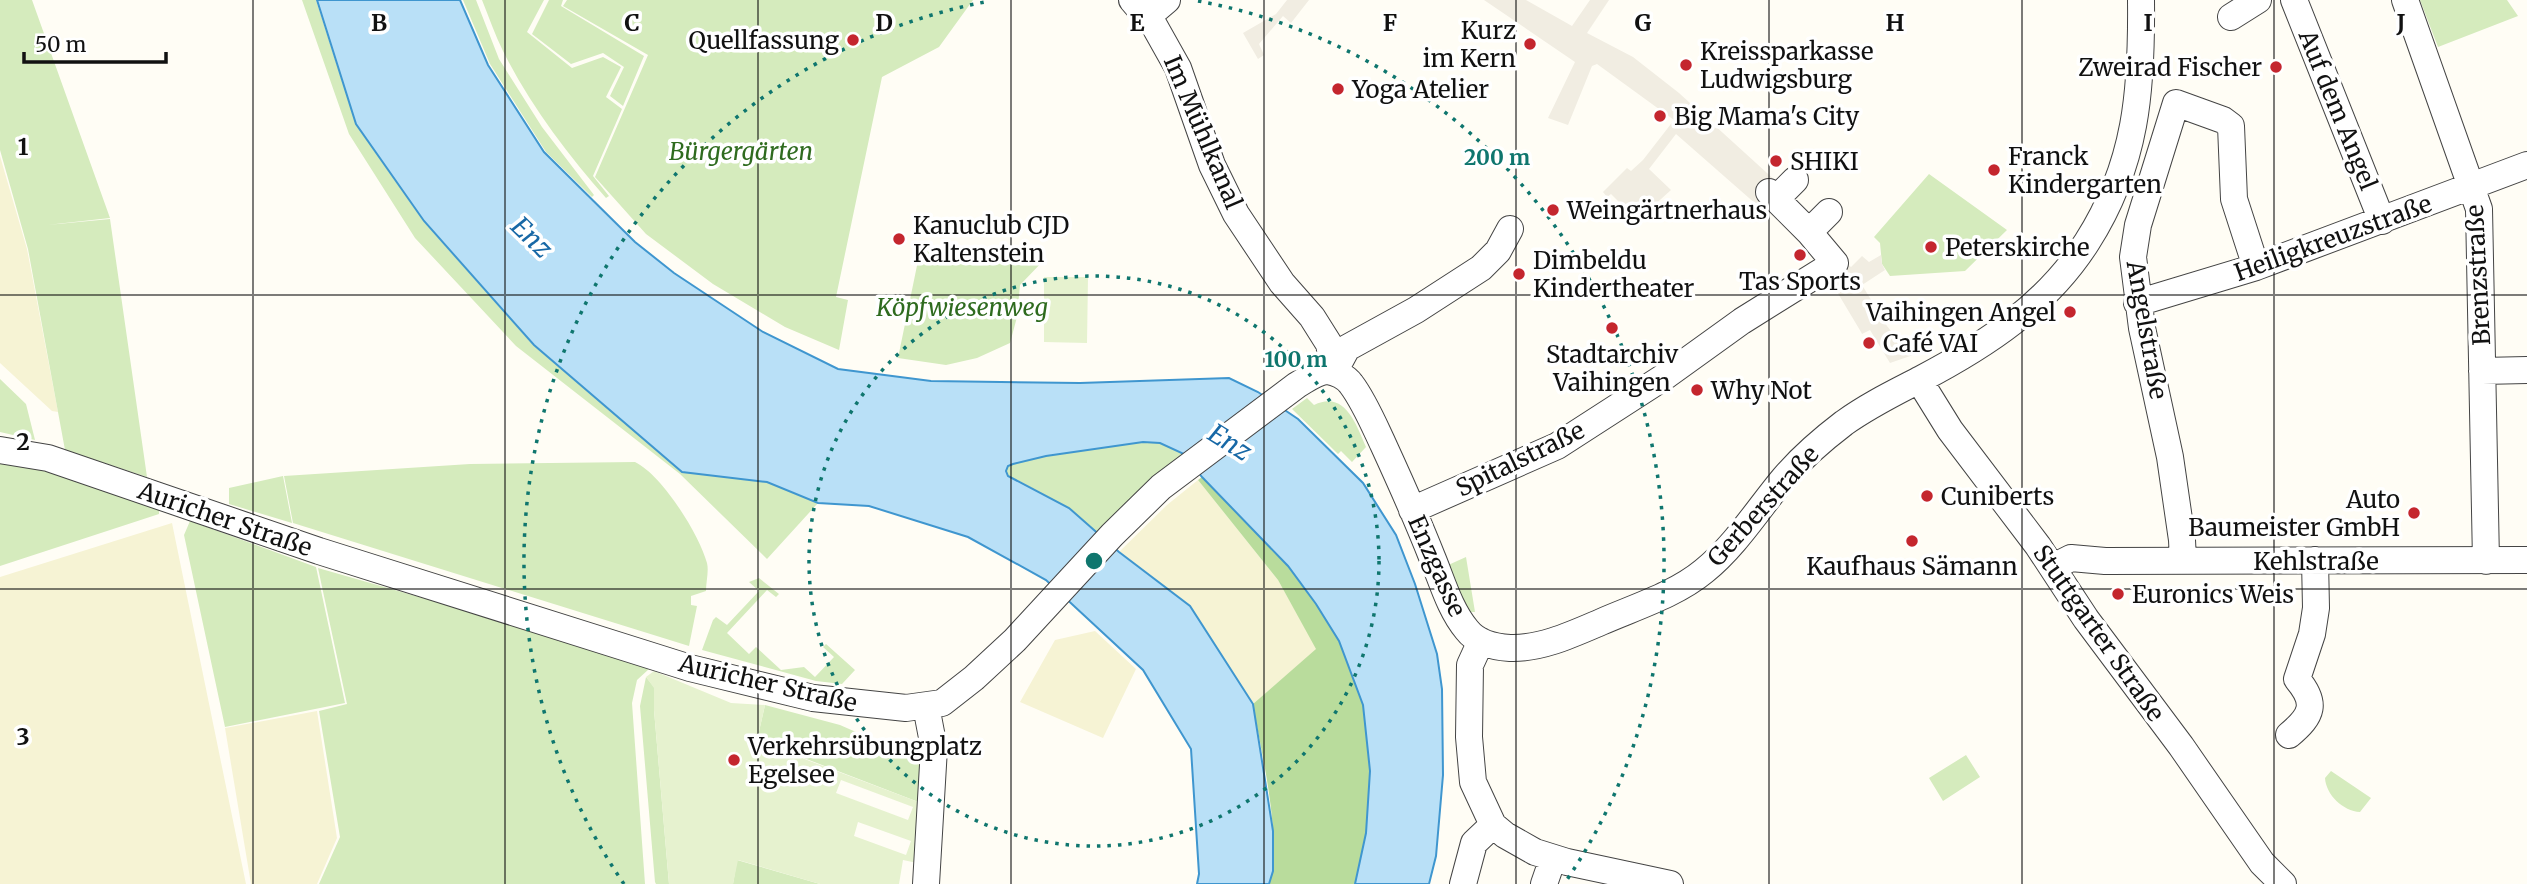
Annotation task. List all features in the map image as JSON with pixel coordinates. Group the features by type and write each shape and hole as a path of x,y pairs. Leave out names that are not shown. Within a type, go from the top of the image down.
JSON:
{"street":[{"name":"Gerberstraße","path":"1481,641 1502,647 1522,648 1568,636 1666,594 1691,580 1730,546 1787,474 1809,451 1860,411 1997,335 2026,313 2064,273 2096,227 2113,195 2137,115 2141,74 2141,0"},
{"path":"2231,17 2258,0"},
{"name":"Auf dem Angel","path":"2294,0 2382,221"},
{"name":"Brenzstraße","path":"2405,0 2480,209 2486,561"},
{"name":"Im Mühlkanal","path":"1151,21 1178,68 1212,165 1232,208 1276,274 1312,317 1329,344 1334,372"},
{"name":"Angelstraße","path":"2183,561 2170,457 2137,303 2133,257 2136,238 2176,103 2223,120 2231,126 2234,199 2256,267"},
{"name":"Heiligkreuzstraße","path":"2137,303 2256,267 2472,188 2527,165"},
{"path":"1796,180 1772,195 1809,232 1829,212"},
{"path":"1334,372 1347,348 1416,310 1481,268 1498,251 1510,229"},
{"name":"Spitalstraße","path":"1412,510 1557,446 1667,375 1746,318 1835,263 1809,232"},
{"path":"2482,371 2527,370"},
{"name":"Auricher Straße","path":"0,450 48,458 332,556 690,668 813,698 881,707 926,706 942,703 985,669 1161,487 1313,375 1334,372"},
{"name":"Enzgasse","path":"1334,372 1351,384 1375,427 1451,605 1469,633 1481,641 1470,665 1469,737 1473,782 1493,824"},
{"name":"Stuttgarter Straße","path":"1919,380 1950,430 2053,567 2262,863 2283,884"},
{"name":"Kehlstraße","path":"2053,567 2071,558 2105,561 2527,560"},
{"path":"2289,735 2301,725 2312,706 2309,694 2297,679 2312,634 2316,608 2315,560"},
{"path":"2071,595 2105,561"},
{"path":"926,706 934,748 926,884"},
{"path":"1463,884 1474,843 1493,824 1519,844 1553,858 1670,884"},
{"path":"1544,884 1553,858"}],"shaded area":[{"path":"1287,0 1309,0 1291,23 1283,16 1259,44 1264,55 1258,59 1243,33 1276,14"},
{"path":"1484,0 1526,0 1572,26 1590,0 1609,0 1587,33 1633,57 1679,93 1778,183 1757,205 1676,134 1649,169 1671,190 1650,209 1643,208 1642,214 1636,219 1611,194 1607,197 1603,192 1627,168 1631,171 1643,160 1674,120 1597,64 1592,66 1568,125 1548,118 1575,62"},
{"path":"0,156 27,249 58,412 52,411 0,363"},
{"path":"1881,255 1885,270 1862,285 1887,326 1907,351 1916,354 1890,363 1870,330 1862,334 1824,270 1841,259 1851,267 1862,256 1869,262"},
{"path":"1198,480 1278,580 1317,649 1253,704 1190,606 1119,552 1167,505"},
{"path":"172,523 246,884 0,884 0,577"},
{"path":"1095,631 1136,669 1103,738 1020,702 1055,640"},
{"path":"317,711 337,838 317,884 251,884 225,728"}],"green space":[{"path":"0,0 32,0 110,218 47,225 110,219 147,477 65,450 28,249 0,150"},
{"path":"302,0 316,0 356,125 424,222 533,345 682,472 767,482 818,503 767,559 680,474 516,346 415,238 349,134"},
{"path":"463,0 476,0 499,59 542,127 594,195 592,197 546,152 490,64"},
{"path":"482,0 544,0 527,32 572,68 603,57 621,67 606,97 622,109 593,176 609,196 606,198 563,146 525,90 500,45"},
{"path":"549,0 563,0 561,6 644,56 623,106 610,96 624,67 603,53 571,64 532,34"},
{"name":"Bürgergärten","path":"567,0 973,0 939,47 882,77 836,297 848,300 839,350 785,327 713,284 646,234 595,177 648,55 563,6"},
{"path":"2420,0 2507,0 2518,16 2438,47"},
{"path":"1929,174 2007,230 1965,271 1890,276 1882,264 1880,243 1874,237"},
{"name":"Köpfwiesenweg","path":"920,251 1046,258 1020,285 1017,317 1010,343 977,358 946,365 898,358"},
{"path":"1044,277 1088,277 1087,343 1044,342"},
{"path":"0,379 26,404 35,440 0,432"},
{"path":"1307,398 1314,405 1334,402 1348,412 1366,447 1352,462 1341,451 1338,454 1292,409"},
{"path":"1143,442 1160,443 1184,454 1096,532 1069,508 1008,475 1006,471 1008,466 1013,464 1046,456"},
{"path":"0,462 51,471 159,510 159,514 0,566"},
{"path":"635,462 657,479 678,506 707,563 706,591 691,596 691,605 697,606 689,646 293,523 284,476 470,464"},
{"path":"283,476 292,523 229,504 229,488"},
{"path":"1202,477 1288,565 1339,641 1363,705 1370,771 1366,833 1355,884 1269,884 1274,844 1272,820 1253,704 1316,649 1278,580 1198,480"},
{"path":"190,521 316,567 345,703 225,727 184,535"},
{"path":"1466,557 1475,612 1465,608 1446,566"},
{"path":"318,568 531,629 649,669 637,680 632,703 645,884 319,884 340,837 319,711 347,704"},
{"path":"759,578 779,594 776,597 767,590 727,633 749,654 756,647 781,670 804,667 815,677 834,657 823,647 826,644 855,670 842,684 816,681 702,650 713,620 716,617 727,625 759,591 749,582"},
{"name":"Verkehrsübungplatz Egelsee","path":"654,671 731,703 765,705 757,741 921,803 917,863 903,860 899,884 820,884 738,860 733,884 669,884 654,688 646,677","holes":["841,780 913,807 908,820 836,793","858,822 911,841 906,855 854,836"]},
{"path":"646,677 654,687 669,884 655,882 640,706"},
{"path":"765,705 840,725 922,761 921,803 757,740"},
{"path":"1966,755 1980,777 1943,801 1929,778"},
{"path":"2331,771 2371,798 2360,812 2348,809 2332,796 2325,778"},
{"path":"737,860 820,884 733,884"}],"water":[{"name":"Enz","path":"317,0 460,0 488,65 544,152 635,242 674,273 763,332 838,369 931,381 1080,383 1229,378 1258,392 1298,419 1363,483 1396,535 1437,654 1442,689 1443,775 1436,856 1429,884 1355,884 1366,833 1370,771 1363,705 1339,641 1288,566 1202,477 1184,454 1160,443 1143,442 1046,456 1013,464 1008,466 1006,471 1008,476 1069,508 1119,552 1190,606 1253,704 1273,831 1273,871 1269,884 1197,884 1199,874 1191,749 1143,670 1046,580 968,537 869,506 818,503 767,482 682,472 534,345 424,221 356,124"}],"place":[{"name":"Quellfassung","path":"853,40"},
{"name":"Kurz im Kern","path":"1530,44"},
{"name":"Kreissparkasse Ludwigsburg","path":"1686,65"},
{"name":"Zweirad Fischer","path":"2276,67"},
{"name":"Yoga Atelier","path":"1338,89"},
{"name":"Big Mama's City","path":"1660,116"},
{"name":"SHIKI","path":"1776,161"},
{"name":"Franck Kindergarten","path":"1994,170"},
{"name":"Weingärtnerhaus","path":"1553,210"},
{"name":"Kanuclub CJD Kaltenstein","path":"899,239"},
{"name":"Peterskirche","path":"1931,247"},
{"name":"Tas Sports","path":"1800,255"},
{"name":"Dimbeldu Kindertheater","path":"1519,274"},
{"name":"Vaihingen Angel","path":"2070,312"},
{"name":"Stadtarchiv Vaihingen","path":"1612,328"},
{"name":"Café VAI","path":"1869,343"},
{"name":"Why Not","path":"1697,390"},
{"name":"Cuniberts","path":"1927,496"},
{"name":"Auto Baumeister GmbH","path":"2414,513"},
{"name":"Kaufhaus Sämann","path":"1912,541"},
{"name":"Euronics Weis","path":"2118,594"},
{"name":"Verkehrsübungplatz Egelsee","path":"734,760"}]}
